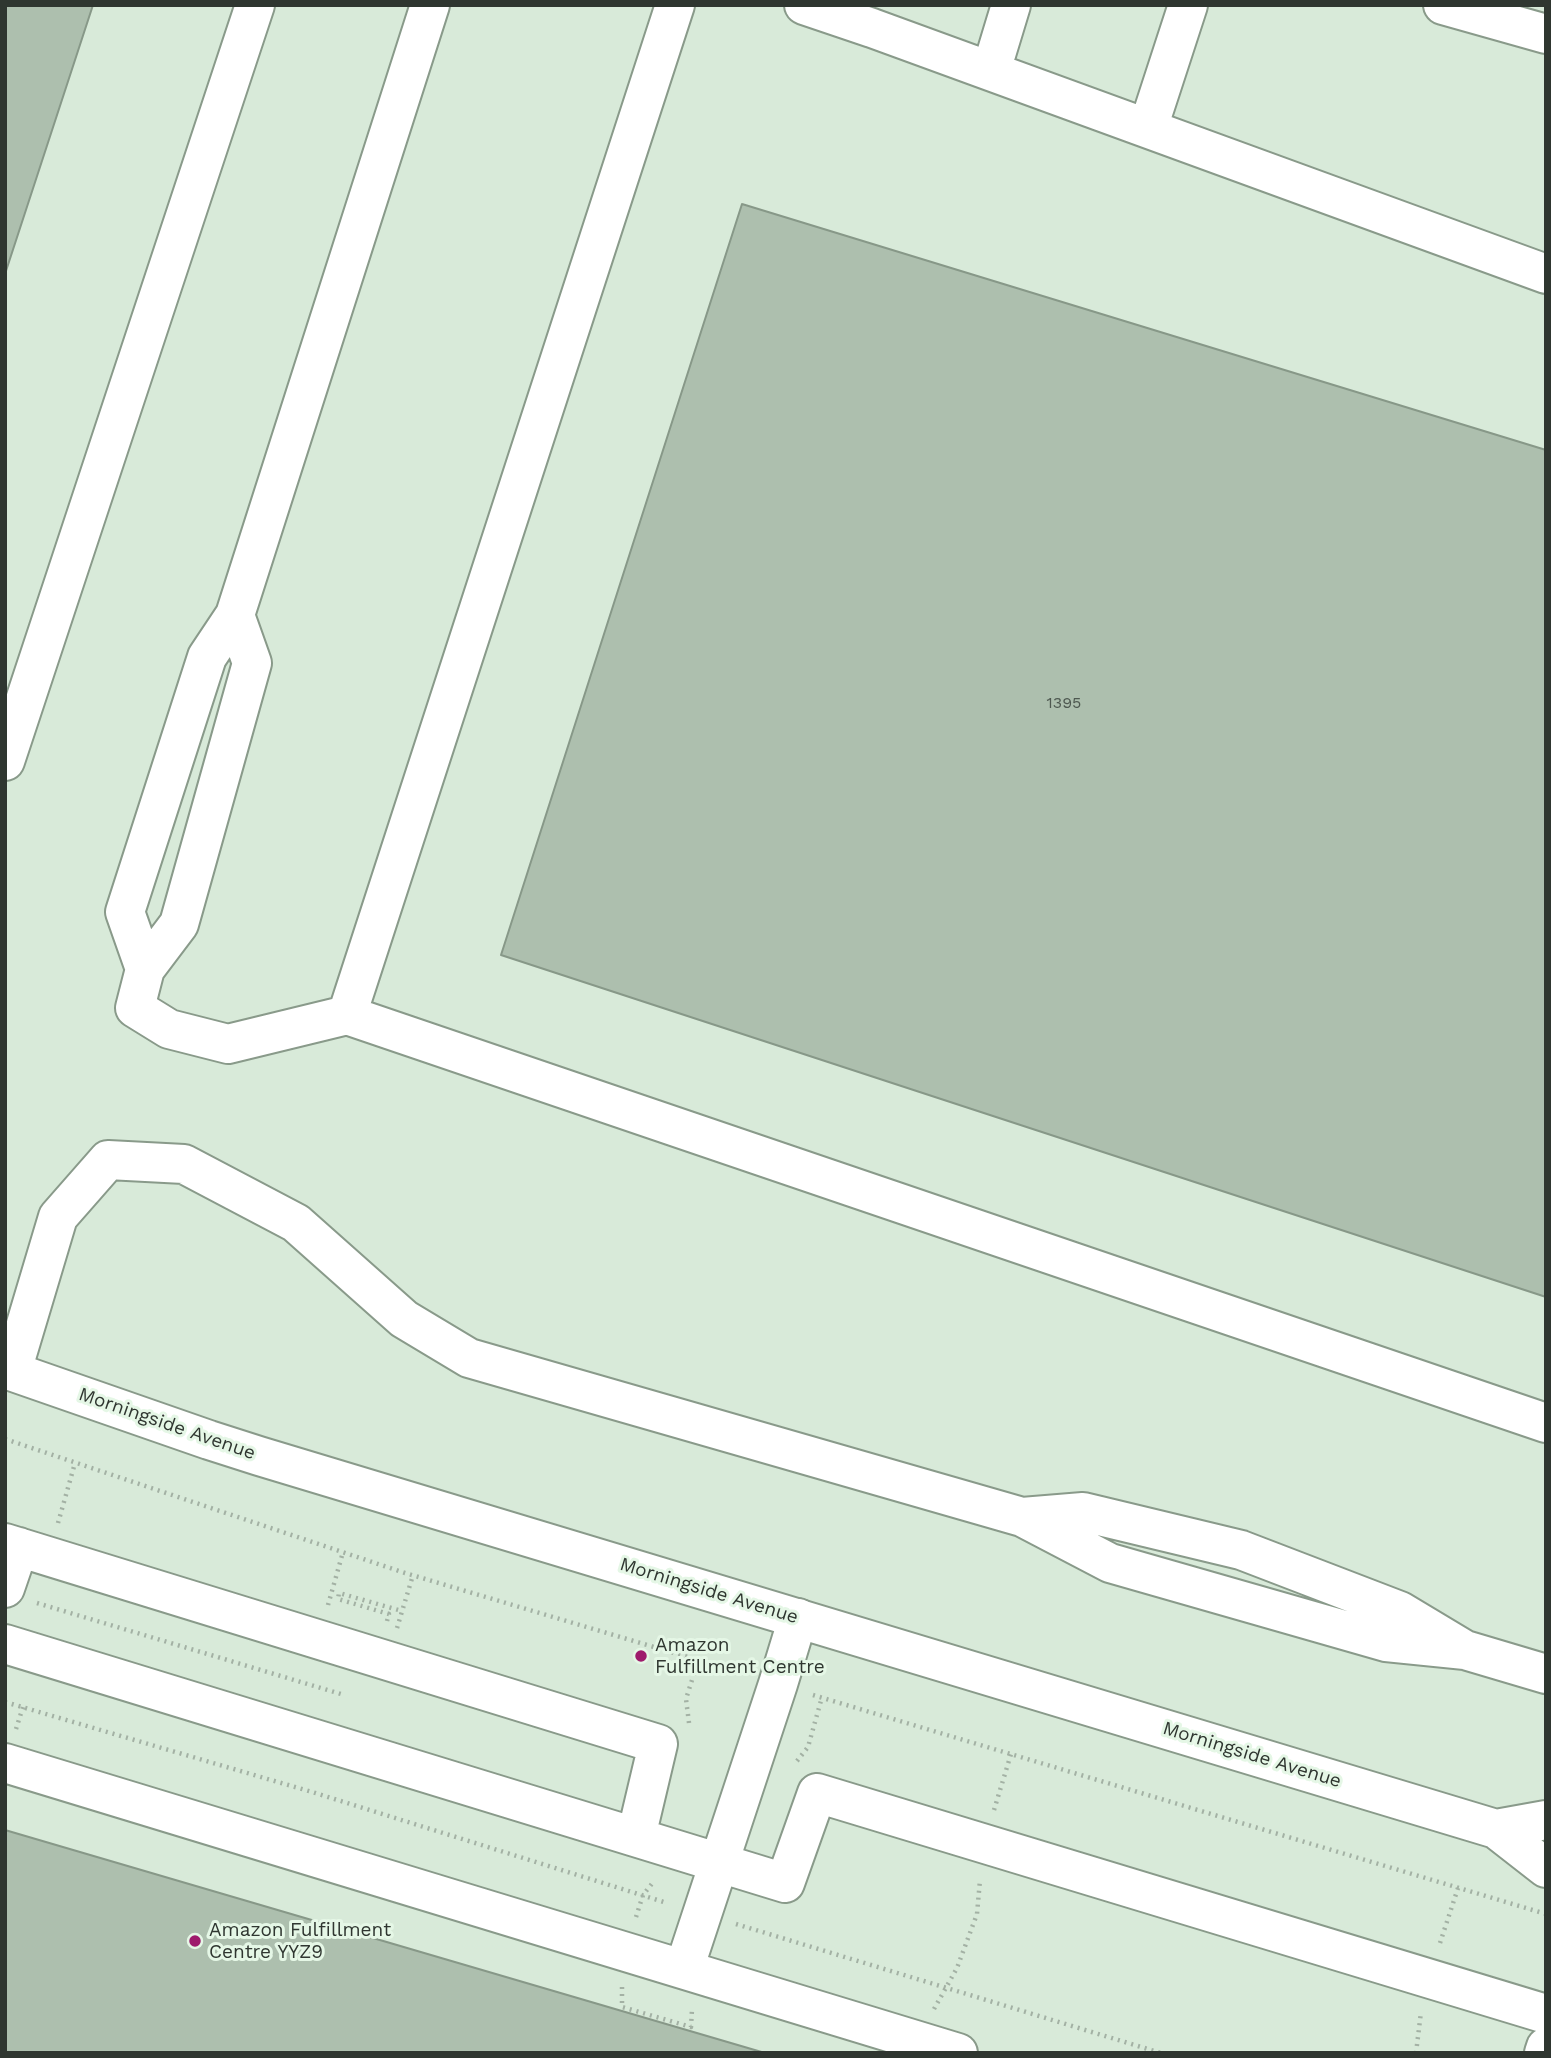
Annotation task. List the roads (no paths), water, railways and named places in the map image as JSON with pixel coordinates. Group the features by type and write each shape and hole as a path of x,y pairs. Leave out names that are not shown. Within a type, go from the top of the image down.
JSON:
{"main road":[{"path":"5,761 255,5"},
{"path":"145,968 125,912 207,657 235,615 430,5"},
{"path":"347,1015 676,5"},
{"path":"804,5 876,17 991,71 1546,274"},
{"path":"991,71 1011,5"},
{"path":"1148,128 1188,5"},
{"path":"1443,5 1546,34"},
{"path":"235,615 252,663 179,924 145,968 135,1008 169,1029 228,1044 347,1015 1546,1423"},
{"path":"9,1370 58,1217 108,1160 184,1164 296,1223 404,1319 469,1358 1022,1517 1110,1563 1385,1642 1465,1650 1546,1674"},
{"name":"Morningside Avenue","path":"9,1370 209,1440 1496,1829 1546,1868"},
{"path":"20,1595 12,1545 658,1744 636,1837"},
{"path":"684,1969 798,1618"},
{"path":"5,1644 785,1883 817,1793 1546,2014"},
{"path":"5,1763 958,2053"},
{"name":"Morningside Avenue","path":"1496,1829 1546,1821"},
{"path":"1544,2053 1546,2047"}],"place":[{"name":"Amazon Fulfillment Centre","path":"641,1656"},
{"name":"Amazon Fulfillment Centre YYZ9","path":"195,1941"}]}
